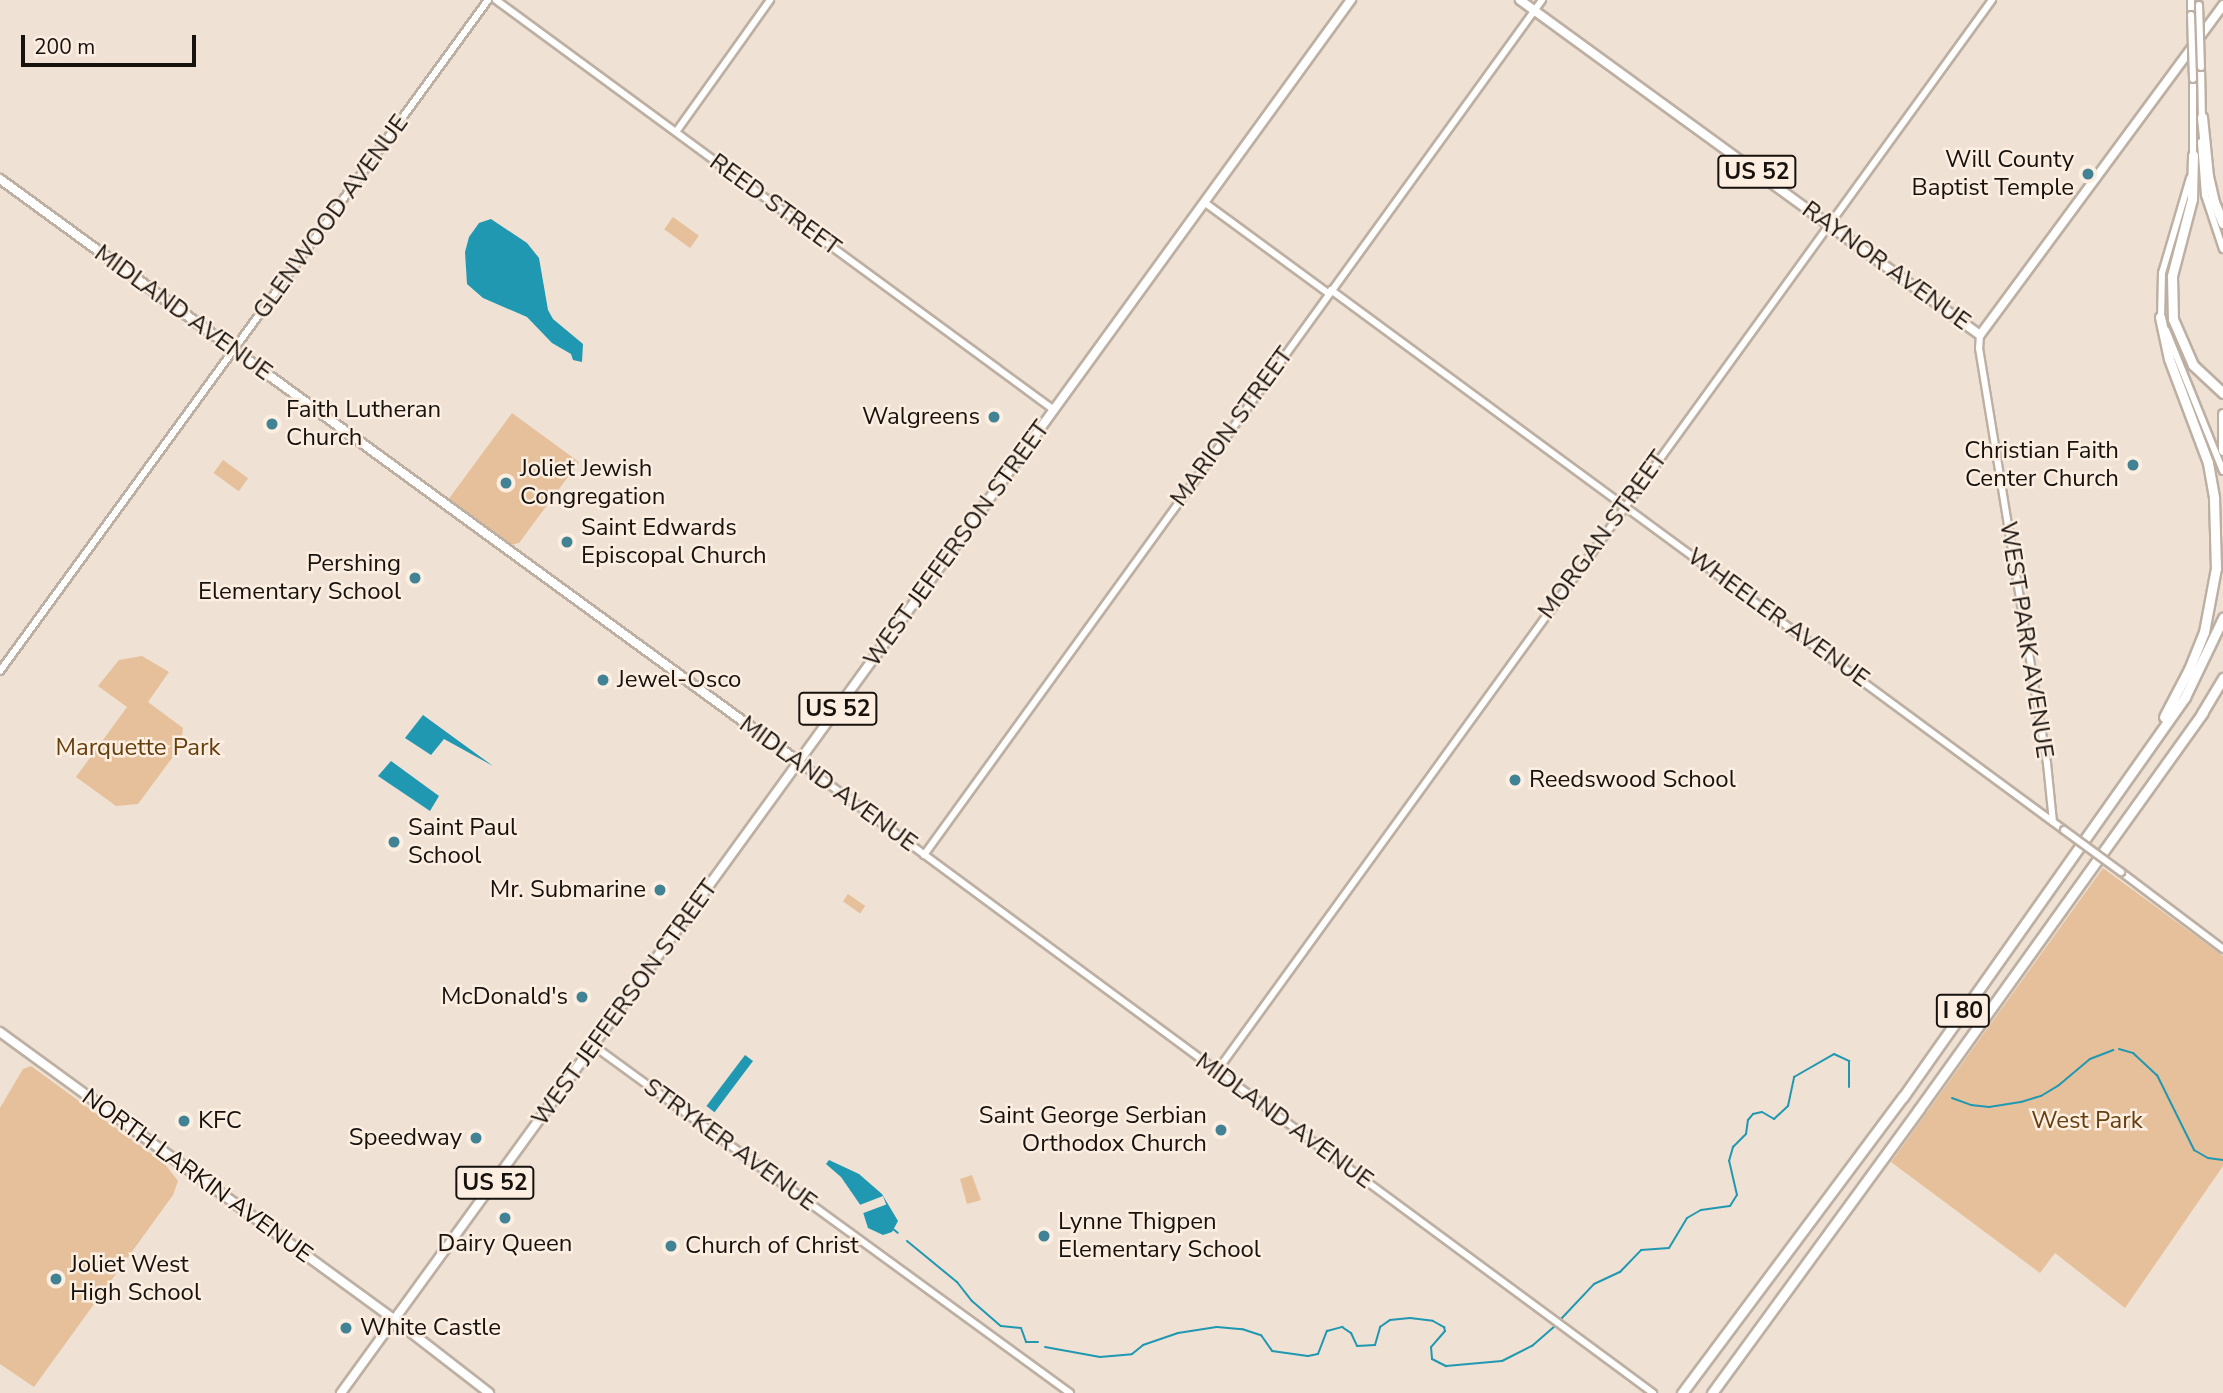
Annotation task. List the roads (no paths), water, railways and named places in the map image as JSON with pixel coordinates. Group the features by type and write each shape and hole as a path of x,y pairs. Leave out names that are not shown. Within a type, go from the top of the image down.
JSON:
{"highway":[{"path":"2202,117 2208,176 2214,202 2223,223"},
{"path":"2193,155 2192,199 2172,276 2173,319 2193,365 2223,393"},
{"path":"2122,783 2172,705 2189,669 2204,632 2216,568 2214,498 2208,463 2169,359 2160,317"},
{"path":"2223,414 2223,450"},
{"name":"I 80","path":"1683,1392 1903,1097 2185,697 2223,618"},
{"name":"I 80","path":"1712,1393 1919,1109 2202,713 2223,678"}],"main road":[{"name":"WEST JEFFERSON STREET","path":"341,1393 1351,0"},
{"name":"RAYNOR AVENUE","path":"1520,0 1980,335"},
{"path":"1980,335 2223,5"},
{"name":"MIDLAND AVENUE","path":"0,179 799,762"},
{"name":"NORTH LARKIN AVENUE","path":"0,1032 395,1320 489,1393"}],"street":[{"name":"GLENWOOD AVENUE","path":"0,671 488,0"},
{"name":"REED STREET","path":"496,0 1054,410"},
{"path":"676,132 770,0"},
{"name":"MARION STREET","path":"924,855 1542,0"},
{"name":"MORGAN STREET","path":"1217,1071 1827,223 1992,0"},
{"path":"2191,0 2193,155 2185,198 2162,274 2160,317 2223,471"},
{"path":"2199,2 2205,195 2223,249"},
{"name":"WHEELER AVENUE","path":"1204,202 1624,505 2223,948"},
{"name":"WEST PARK AVENUE","path":"1980,335 1979,348 2047,763 2053,822"},
{"name":"MIDLAND AVENUE","path":"799,762 1653,1393"},
{"name":"STRYKER AVENUE","path":"594,1046 1070,1393"}],"water":[{"path":"491,219 527,243 539,258 548,310 553,319 583,344 582,362 573,360 571,354 552,343 527,317 483,298 467,284 465,252 469,237 479,223"},
{"path":"423,715 493,766 444,739 431,755 405,738"},
{"path":"391,761 439,796 430,811 378,776"},
{"path":"745,1055 753,1061 714,1112 706,1106"},
{"path":"829,1160 859,1174 882,1194 898,1221 892,1232 883,1235 868,1228 861,1206 841,1177 826,1164"}],"waterway":[{"path":"2119,1049 2133,1053 2157,1075 2194,1150 2208,1158 2223,1160"},
{"path":"1952,1098 1971,1105 1989,1107 2021,1102 2041,1096 2090,1059 2113,1050"},
{"path":"1561,1319 1594,1284 1620,1272 1641,1250 1669,1248 1687,1218 1701,1210 1730,1206 1737,1195 1729,1161 1733,1147 1746,1134 1748,1120 1753,1114 1762,1112 1774,1119 1788,1106 1794,1077 1834,1054 1849,1061 1849,1087"},
{"path":"893,1229 898,1233"},
{"path":"907,1241 957,1282 972,1301 1001,1326 1021,1328 1026,1342 1038,1342"},
{"path":"1045,1347 1100,1357 1132,1354 1143,1345 1178,1333 1217,1327 1242,1329 1261,1335 1272,1351 1308,1356 1318,1354 1327,1331 1342,1327 1351,1333 1357,1346 1375,1345 1380,1327 1390,1320 1410,1318 1433,1321 1444,1327 1445,1331 1431,1347 1432,1359 1446,1366 1502,1361 1532,1346 1555,1326"}],"place":[{"name":"Will County Baptist Temple","path":"2088,174"},
{"name":"Walgreens","path":"994,417"},
{"name":"Faith Lutheran Church","path":"272,424"},
{"name":"Christian Faith Center Church","path":"2133,465"},
{"name":"Joliet Jewish Congregation","path":"506,483"},
{"name":"Saint Edwards Episcopal Church","path":"567,542"},
{"name":"Pershing Elementary School","path":"415,578"},
{"name":"Jewel-Osco","path":"603,680"},
{"name":"Reedswood School","path":"1515,780"},
{"name":"Saint Paul School","path":"394,842"},
{"name":"Mr. Submarine","path":"660,890"},
{"name":"McDonald's","path":"582,997"},
{"name":"KFC","path":"184,1121"},
{"name":"Saint George Serbian Orthodox Church","path":"1221,1130"},
{"name":"Speedway","path":"476,1138"},
{"name":"Dairy Queen","path":"505,1218"},
{"name":"Lynne Thigpen Elementary School","path":"1044,1236"},
{"name":"Church of Christ","path":"671,1246"},
{"name":"Joliet West High School","path":"56,1279"},
{"name":"White Castle","path":"346,1328"}],"park label":[{"name":"Marquette Park","path":"138,748"},
{"name":"West Park","path":"2087,1121"}]}
